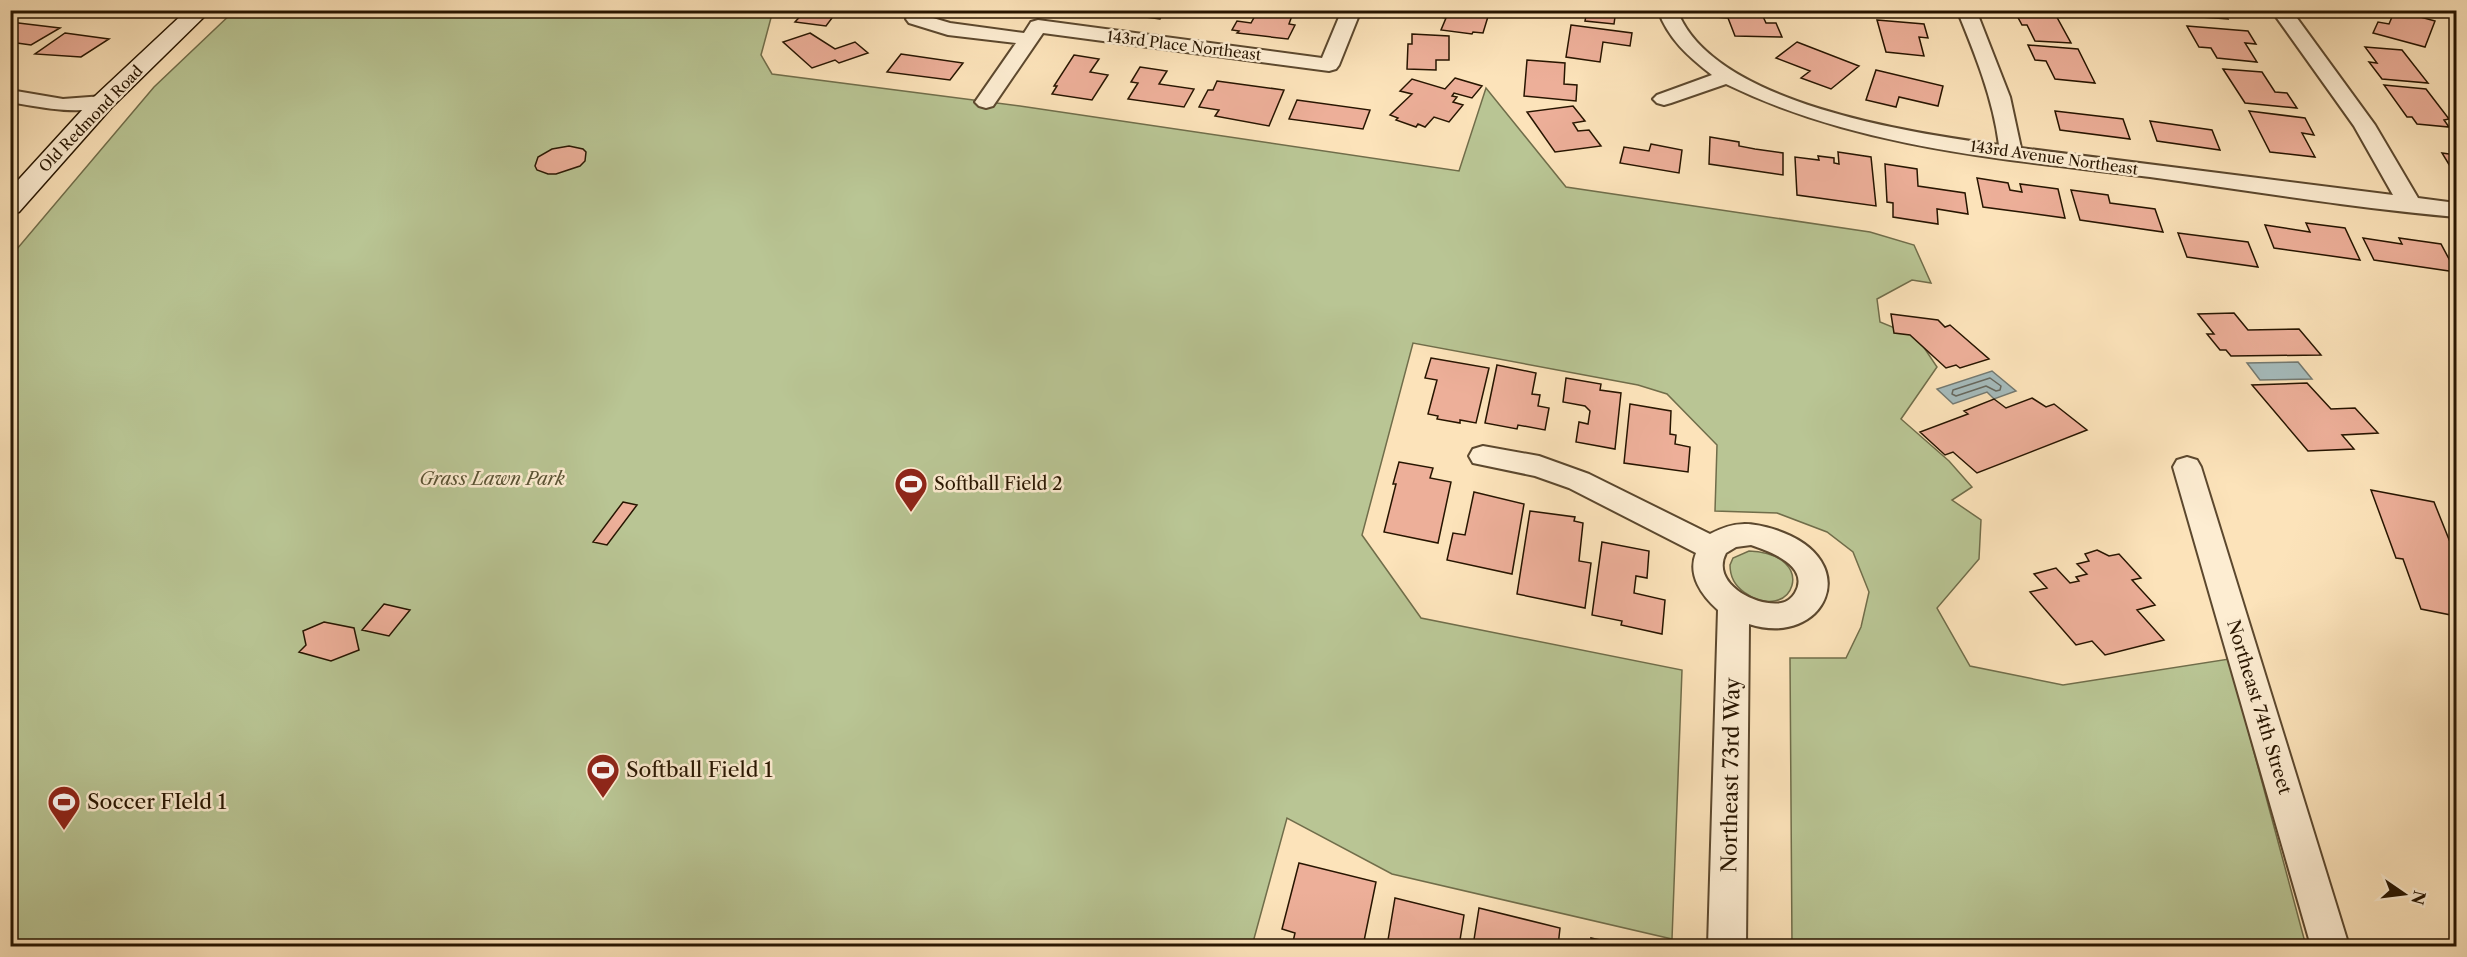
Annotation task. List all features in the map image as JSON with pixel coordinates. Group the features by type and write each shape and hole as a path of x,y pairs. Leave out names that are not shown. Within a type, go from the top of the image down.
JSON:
{"main road":[{"name":"Old Redmond Road","path":"10,206 103,102 200,10"}],"street":[{"name":"143rd Place Northeast","path":"916,19 948,29 1039,26 1329,65 1352,10"},
{"name":"143rd Avenue Northeast","path":"1667,10 1670,20 1694,52 1727,77 1765,97 1810,115 1852,126 1904,137 2011,152 2457,210"},
{"path":"1966,10 1985,52 1999,93 2011,152"},
{"path":"2286,10 2284,14 2364,125 2410,204"},
{"path":"986,102 1039,26"},
{"path":"1664,99 1727,77"},
{"path":"10,96 63,105 103,102"},
{"path":"1483,456 1539,466 1579,481 1712,548"},
{"name":"Northeast 74th Street","path":"2187,466 2330,946"},
{"path":"1752,534 1770,537 1786,544 1810,567 1815,581 1814,594 1807,605 1794,612 1778,616 1760,614 1734,604 1714,586 1708,572 1707,559 1712,548 1722,539 1752,534"},
{"name":"Northeast 73rd Way","path":"1727,946 1734,604"}],"green space":[{"name":"Grass Lawn Park","path":"749,10 772,14 761,55 772,74 1020,106 1459,171 1486,88 1566,187 1870,232 1914,245 1931,283 1912,280 1877,299 1880,322 1917,337 1937,367 1901,419 1949,461 1972,487 1952,500 1981,520 1979,559 1937,608 1970,666 2063,685 2229,659 2306,946 1792,946 1790,658 1846,658 1861,627 1869,592 1853,552 1827,532 1777,513 1715,511 1717,445 1667,394 1638,385 1413,343 1362,535 1421,618 1682,670 1672,939 1392,874 1287,818 1252,946 11,946 11,256 154,87 234,11"},
{"path":"1749,551 1771,555 1785,564 1792,575 1792,586 1786,595 1776,601 1761,600 1744,592 1735,584 1730,565 1733,558"}],"water":[{"path":"2298,362 2312,379 2260,380 2247,363"},
{"path":"1992,371 2016,391 1994,399 1987,392 1953,404 1937,389"}],"building":[{"path":"806,10 838,10 826,26 795,22"},
{"path":"1108,10 1165,10 1160,19 1107,12"},
{"path":"1237,10 1294,10 1289,24 1295,25 1288,39 1237,33 1239,31 1232,30 1237,21 1251,23 1256,14"},
{"path":"1402,10 1490,10 1483,33 1473,32 1472,34 1441,30 1446,18"},
{"path":"1571,10 1616,10 1614,24 1585,21 1586,16 1570,14"},
{"path":"1713,10 1760,10 1766,23 1776,23 1782,37 1735,36 1728,18 1716,17"},
{"path":"1876,10 1919,10 1921,16 1876,13"},
{"path":"2014,10 2054,12 2071,43 2035,41 2027,25 2022,25"},
{"path":"2183,10 2223,10 2228,19 2186,16"},
{"path":"2395,10 2435,21 2425,47 2373,33 2378,22 2389,24"},
{"path":"1877,20 1924,24 1928,38 1919,37 1924,56 1886,52"},
{"path":"10,22 60,28 31,45 10,42"},
{"path":"1571,25 1632,33 1630,46 1603,42 1600,62 1566,57"},
{"path":"2187,26 2248,31 2256,44 2245,43 2257,62 2217,58 2211,48 2199,47"},
{"path":"65,33 109,39 81,57 35,54"},
{"path":"810,33 835,49 855,42 868,53 839,63 835,60 812,68 783,42"},
{"path":"1412,34 1449,36 1449,60 1436,60 1436,70 1407,69 1408,44 1412,44"},
{"path":"1797,42 1859,66 1831,89 1801,78 1810,71 1776,58"},
{"path":"2028,45 2078,49 2095,83 2055,79 2046,61 2035,60"},
{"path":"2365,47 2402,50 2428,83 2382,79 2369,62 2377,63"},
{"path":"901,54 963,63 950,80 887,72"},
{"path":"1074,55 1099,59 1090,72 1108,75 1092,100 1052,94 1057,86 1054,86"},
{"path":"1527,60 1565,63 1564,84 1577,85 1576,101 1524,96"},
{"path":"1140,67 1167,71 1159,84 1194,89 1184,107 1128,99 1138,83 1131,82"},
{"path":"2223,69 2262,72 2275,92 2287,93 2297,108 2245,103"},
{"path":"1876,70 1943,86 1938,106 1899,97 1896,107 1866,100"},
{"path":"1455,78 1482,86 1472,98 1454,93 1452,96 1457,97 1453,102 1463,105 1449,122 1434,117 1425,127 1418,124 1416,127 1396,120 1398,118 1390,115 1412,94 1400,91 1412,79 1445,89"},
{"path":"1217,81 1284,90 1269,126 1215,116 1219,110 1199,107 1208,90 1213,90"},
{"path":"2384,85 2426,89 2449,119 2444,120 2449,127 2417,124 2412,117 2407,117"},
{"path":"1297,100 1370,110 1363,129 1289,119"},
{"path":"1573,106 1585,121 1573,123 1578,131 1589,130 1601,146 1555,152 1527,112"},
{"path":"2055,111 2123,119 2130,139 2060,130"},
{"path":"2249,111 2305,118 2314,135 2302,133 2315,157 2270,152"},
{"path":"2150,121 2212,130 2220,150 2157,141"},
{"path":"1710,137 1739,142 1739,146 1783,153 1783,175 1709,164"},
{"path":"1651,144 1682,150 1679,173 1620,163 1624,147 1649,151"},
{"path":"569,146 583,149 586,152 585,161 580,166 556,174 537,170 535,166 538,157 552,149"},
{"path":"1838,152 1871,157 1876,206 1797,195 1795,157 1819,160 1818,156 1834,158 1834,163 1839,164"},
{"path":"2442,153 2456,155 2456,176"},
{"path":"1885,164 1917,169 1918,186 1965,193 1968,214 1937,209 1938,224 1893,217 1893,203 1887,202"},
{"path":"1977,178 2008,183 2010,190 2022,192 2020,184 2058,189 2065,218 1983,207"},
{"path":"2071,190 2108,195 2110,203 2155,209 2163,232 2080,220"},
{"path":"2306,223 2345,228 2360,260 2274,248 2265,225 2310,232"},
{"path":"2178,233 2248,242 2258,267 2187,257"},
{"path":"2363,238 2402,244 2399,238 2441,244 2456,272 2374,260"},
{"path":"2234,313 2248,330 2299,329 2321,355 2231,356 2226,350 2220,350 2207,334 2214,334 2198,314"},
{"path":"1891,314 1938,320 1945,327 1950,325 1989,359 1960,368 1956,365 1946,368 1910,335 1894,333"},
{"path":"1431,358 1489,368 1476,423 1437,419 1438,416 1428,414 1437,380 1425,378"},
{"path":"1497,365 1536,373 1532,394 1540,395 1538,406 1549,408 1545,430 1518,425 1517,429 1485,423"},
{"path":"1566,378 1601,384 1600,390 1621,393 1615,449 1576,442 1579,422 1588,424 1590,411 1585,406 1563,402"},
{"path":"2307,383 2331,409 2355,408 2378,433 2342,435 2354,449 2308,451 2252,385"},
{"path":"2032,398 2046,407 2054,404 2087,430 1977,473 1953,452 1945,455 1920,432 1968,414 1964,411 1994,399 2006,408"},
{"path":"1630,404 1671,411 1670,434 1676,435 1675,444 1690,447 1688,472 1624,463"},
{"path":"1399,462 1433,468 1430,478 1451,482 1438,543 1384,532"},
{"path":"2371,490 2434,502 2456,557 2456,616 2421,609 2403,559 2396,558"},
{"path":"1474,492 1524,504 1512,574 1447,560 1453,533 1465,535"},
{"path":"623,502 637,505 607,545 593,542"},
{"path":"1530,511 1575,517 1574,521 1583,523 1579,561 1591,563 1585,608 1517,594"},
{"path":"1602,542 1649,551 1647,578 1636,576 1634,593 1665,600 1662,634 1621,625 1622,621 1592,615"},
{"path":"2097,550 2109,556 2119,554 2141,578 2132,580 2155,605 2137,610 2164,640 2105,655 2092,641 2076,645 2030,592 2047,588 2034,574 2056,568 2070,583 2079,581 2076,577 2087,574 2077,564 2089,561 2085,554"},
{"path":"384,604 410,610 389,636 362,630"},
{"path":"324,622 354,628 359,650 331,661 299,652 306,645 303,631"},
{"path":"1299,863 1376,882 1363,946 1292,946 1295,933 1282,929"},
{"path":"1395,898 1464,915 1459,946 1387,946"},
{"path":"1479,908 1560,928 1558,946 1473,946"},
{"path":"1591,938 1628,946 1591,946"}],"place":[{"name":"Softball Field 2","path":"911,513"},
{"name":"Softball Field 1","path":"603,799"},
{"name":"Soccer FIeld 1","path":"64,831"}]}
